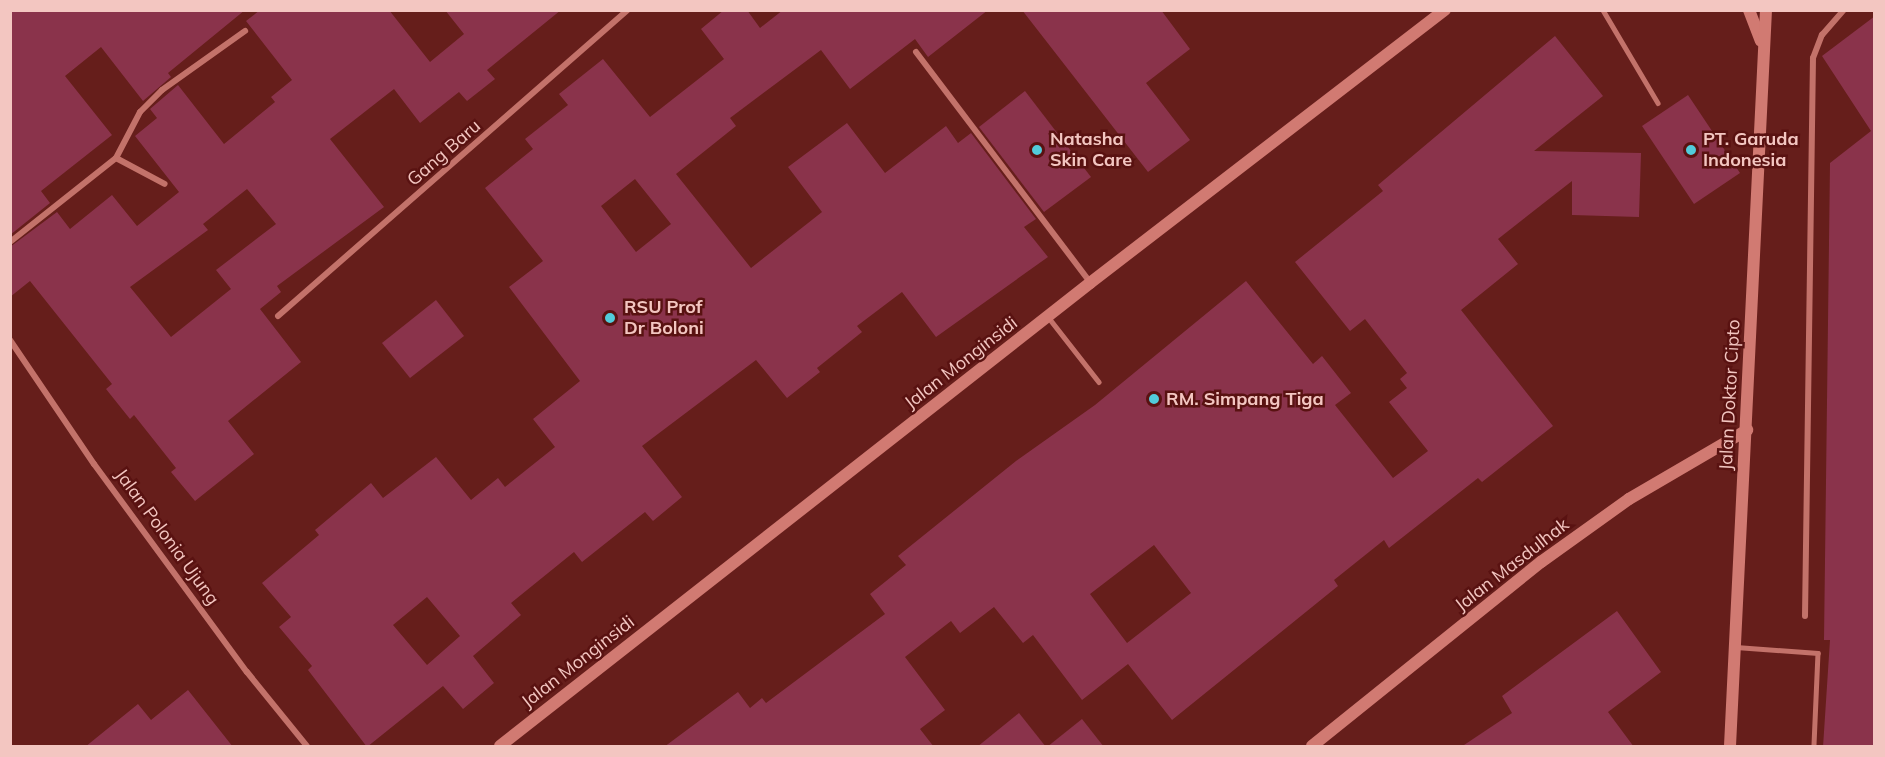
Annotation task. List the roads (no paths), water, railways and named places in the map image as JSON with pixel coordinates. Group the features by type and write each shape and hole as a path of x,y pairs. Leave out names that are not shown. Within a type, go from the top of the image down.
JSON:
{"street":[{"name":"Gang Baru","path":"278,316 628,10"},
{"name":"Jalan Monginsidi","path":"500,747 1090,283 1445,10"},
{"name":"Jalan Doktor Cipto","path":"1749,10 1763,45"},
{"name":"Jalan Doktor Cipto","path":"1730,747 1766,10"},
{"path":"1805,616 1813,58 1822,35 1844,10"},
{"path":"10,242 116,158 133,124 151,101 245,31"},
{"path":"916,52 1090,283"},
{"path":"116,158 165,184"},
{"name":"Jalan Polonia Ujung","path":"10,340 94,464 247,672 307,747"},
{"name":"Jalan Masdulhak","path":"1312,747 1541,562 1629,499 1747,430"}],"lane":[{"path":"1603,10 1658,103"},
{"path":"1048,318 1099,382"},
{"path":"1736,647 1818,653 1814,747"}],"place":[{"name":"Natasha Skin Care","path":"1037,150"},
{"name":"PT. Garuda Indonesia","path":"1691,150"},
{"name":"RSU Prof Dr Boloni","path":"610,318"},
{"name":"RM. Simpang Tiga","path":"1154,399"}]}
